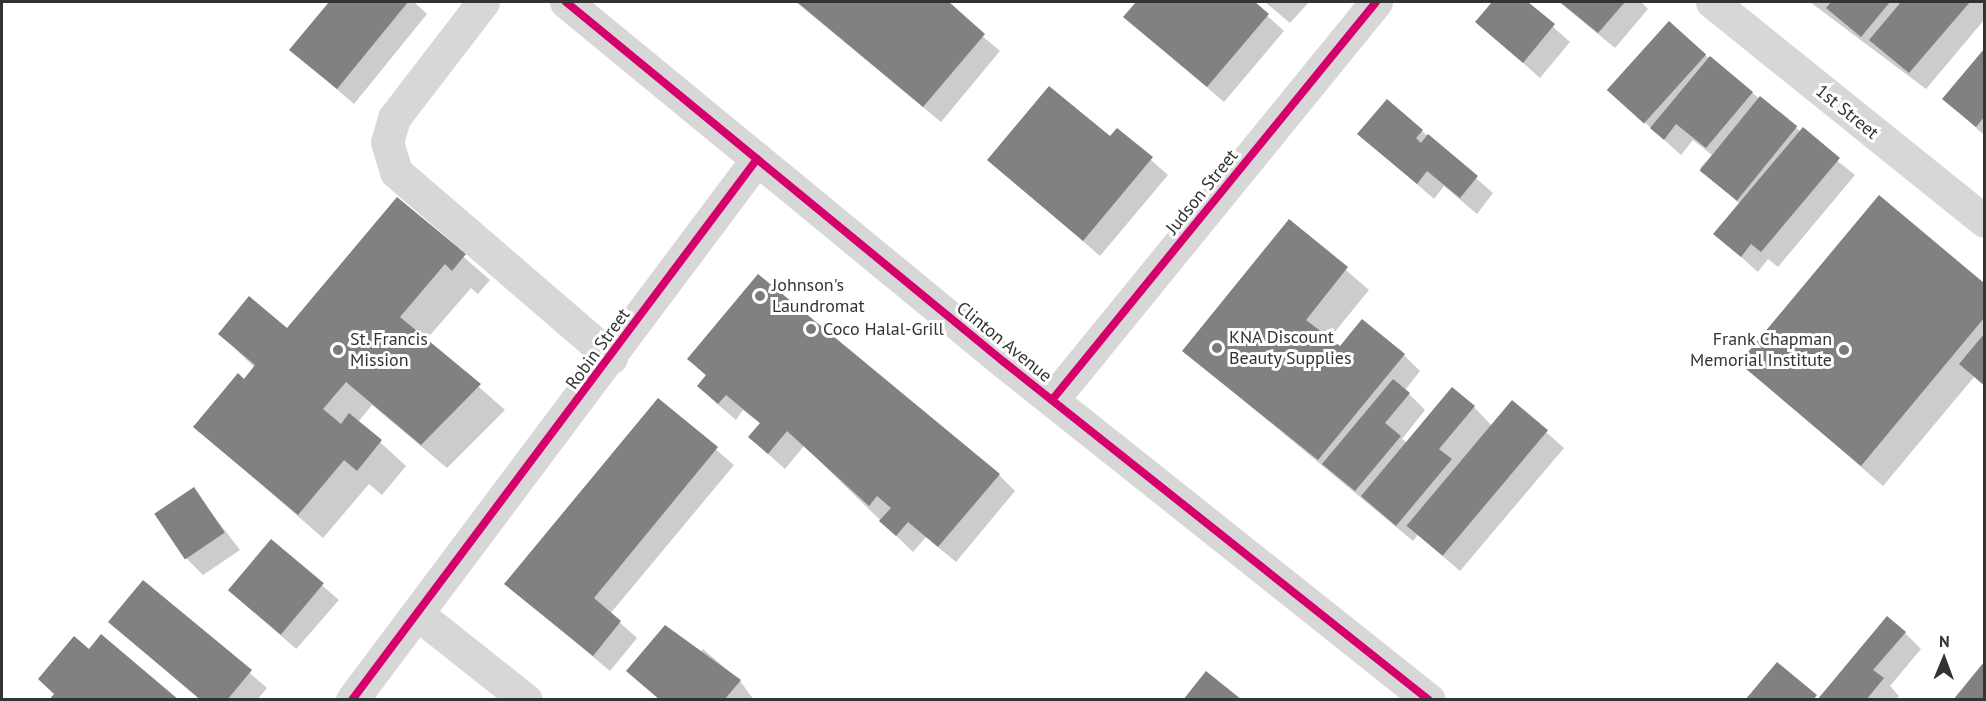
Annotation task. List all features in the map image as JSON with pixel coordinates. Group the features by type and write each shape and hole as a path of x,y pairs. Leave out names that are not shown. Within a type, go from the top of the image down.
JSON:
{"street":[{"path":"483,2 394,118 387,142 396,172 611,357"},
{"name":"Clinton Avenue","path":"566,2 1052,400 1429,699"},
{"name":"Judson Street","path":"1052,400 1376,2"},
{"name":"1st Street","path":"1712,2 1984,221"},
{"name":"Robin Street","path":"352,699 420,616 757,159"},
{"path":"420,616 526,699"}],"building":[{"path":"329,2 408,2 337,89 289,50"},
{"path":"797,2 949,2 985,34 923,107"},
{"path":"1136,2 1255,2 1269,14 1207,87 1123,17"},
{"path":"1492,2 1528,2 1555,24 1523,63 1475,22"},
{"path":"1560,2 1625,2 1598,33"},
{"path":"1831,2 1890,2 1861,37 1826,8"},
{"path":"1901,2 1970,2 1909,73 1869,40"},
{"path":"1669,21 1706,54 1644,124 1607,90"},
{"path":"1984,49 1984,117 1976,127 1942,99"},
{"path":"1710,56 1753,92 1706,148 1676,124 1664,140 1650,128"},
{"path":"1049,86 1110,136 1117,128 1153,157 1083,241 987,160"},
{"path":"1760,96 1797,126 1737,201 1700,171"},
{"path":"1387,99 1423,130 1416,138 1421,143 1428,134 1478,176 1460,198 1427,171 1417,184 1357,134"},
{"path":"1803,127 1840,158 1761,252 1751,244 1741,257 1713,234"},
{"path":"1879,195 1984,283 1984,318 1861,466 1739,363"},
{"name":"St. Francis Mission","path":"397,197 466,254 452,271 445,264 400,317 481,384 421,445 346,382 323,409 341,424 349,413 382,440 357,471 344,460 298,515 193,427 238,373 244,379 255,365 218,334 249,296 287,328"},
{"path":"1289,219 1348,267 1306,320 1340,346 1362,319 1405,354 1318,460 1182,351"},
{"path":"758,274 1000,474 938,547 908,522 896,536 879,521 891,508 877,496 869,506 787,431 768,454 748,437 760,423 726,395 718,404 697,386 706,375 687,359"},
{"path":"1984,334 1984,385 1959,364"},
{"path":"1393,379 1410,393 1385,423 1401,436 1355,491 1322,464"},
{"path":"1452,387 1475,406 1439,449 1452,459 1396,526 1361,496"},
{"path":"658,398 718,447 594,598 621,621 593,656 504,584"},
{"path":"1512,400 1548,430 1443,556 1407,526"},
{"path":"194,487 225,533 185,559 154,514"},
{"path":"271,539 324,583 281,635 228,590"},
{"path":"143,580 252,670 227,700 201,700 108,622"},
{"path":"1887,616 1906,632 1873,670 1884,678 1866,700 1817,700"},
{"path":"665,625 741,680 724,700 660,700 626,671"},
{"path":"101,634 179,700 49,700 54,694 38,679 74,636 89,649"},
{"path":"1777,662 1817,695 1813,700 1745,700"},
{"path":"1984,662 1984,700 1953,700"},
{"path":"1206,671 1242,700 1183,700"}],"cycle path":[{"path":"566,2 1004,362 1429,700"},
{"path":"1052,400 1376,2"},
{"path":"352,700 757,159"}],"place":[{"name":"Johnson's Laundromat","path":"760,296"},
{"name":"Coco Halal-Grill","path":"811,329"},
{"name":"KNA Discount Beauty Supplies","path":"1217,348"},
{"name":"St. Francis Mission","path":"338,350"},
{"name":"Frank Chapman Memorial Institute","path":"1844,350"}]}
